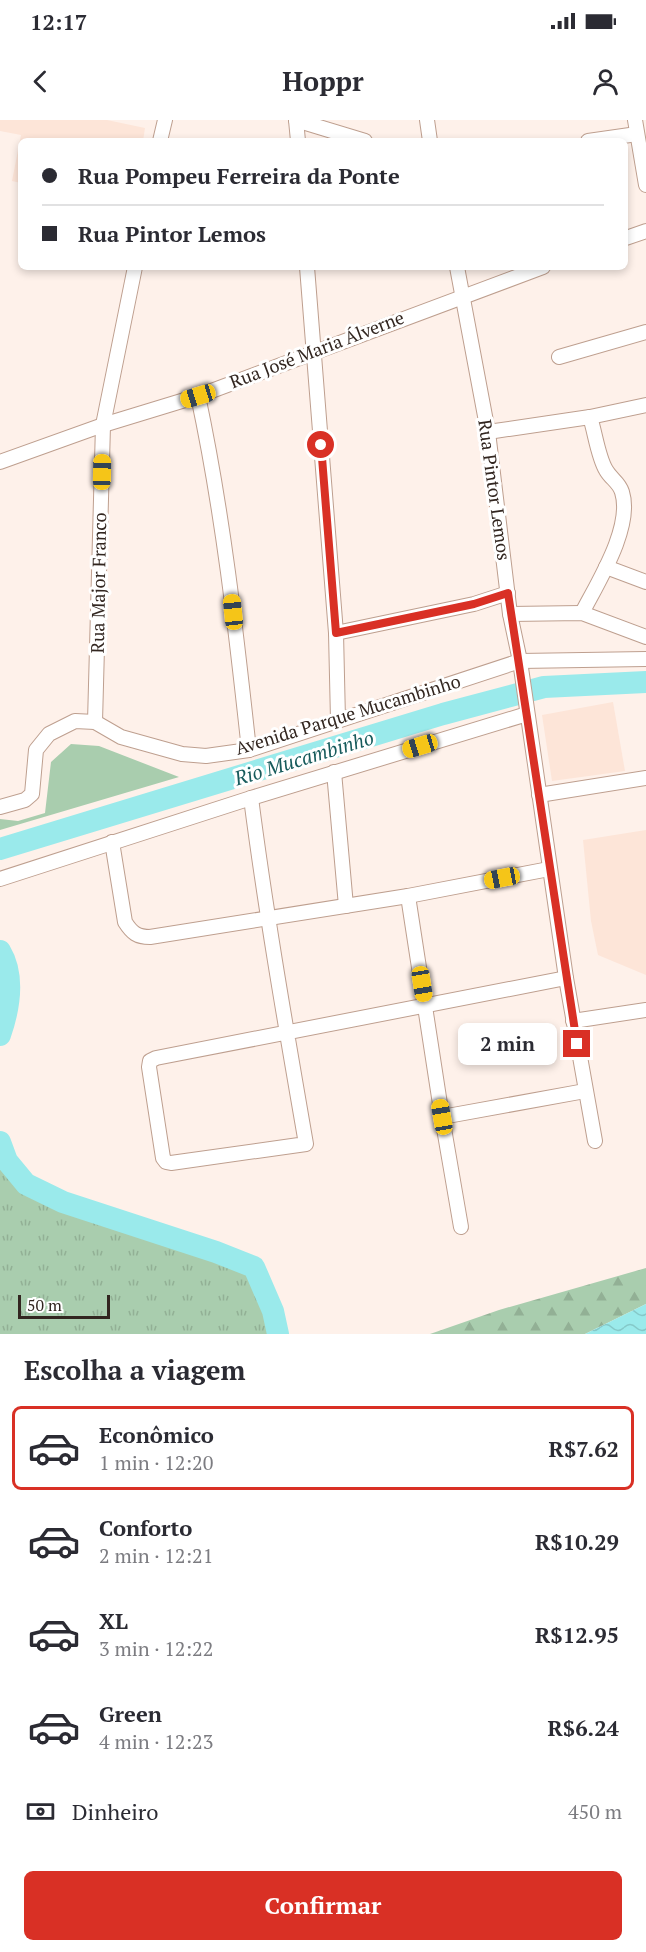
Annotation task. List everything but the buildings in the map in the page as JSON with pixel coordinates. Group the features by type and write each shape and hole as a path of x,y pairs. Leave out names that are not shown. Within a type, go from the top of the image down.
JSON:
{"street":[{"path":"161,138 165,120"},
{"path":"298,138 296,120 355,138"},
{"path":"427,120 430,138"},
{"path":"635,120 646,185"},
{"path":"609,138 637,134"},
{"path":"628,237 646,231"},
{"name":"Rua Major Franco","path":"95,723 103,425 134,270"},
{"path":"307,270 336,633 338,720"},
{"name":"Rua Pintor Lemos","path":"459,270 488,432 510,614 520,661 566,978 595,1141"},
{"name":"Rua José Maria Álverne","path":"0,462 103,425 198,396 535,270"},
{"path":"559,357 646,332"},
{"path":"198,396 213,470 228,567 249,750"},
{"path":"488,432 590,417 646,405"},
{"path":"582,613 606,567 622,525 624,501 617,480 605,469 590,417"},
{"path":"606,567 646,582"},
{"path":"336,633 474,604 508,593"},
{"path":"510,614 582,613 646,637"},
{"name":"Avenida Parque Mucambinho","path":"95,723 121,737 182,754 206,756 249,750 520,661 646,659"},
{"path":"0,879 526,710"},
{"path":"0,807 25,800 32,794 36,750 49,734 75,722 95,723"},
{"path":"334,772 346,906"},
{"path":"539,795 646,778"},
{"path":"251,798 267,919 287,1033 306,1144 166,1162 163,1158 149,1067 150,1061 156,1058 287,1033 566,978"},
{"path":"112,842 125,922 130,931 138,937 150,937 408,896 549,869"},
{"path":"408,896 461,1227"},
{"path":"573,1021 646,1010"},
{"path":"442,1117 585,1091"}],"shaded area":[{"path":"0,120 107,120 145,128 143,138 20,138 21,135 0,131"},
{"path":"18,150 18,182 12,181"},
{"path":"613,702 625,771 552,781 542,715"},
{"path":"646,830 646,975 598,955 591,921 583,840"}],"green space":[{"path":"71,744 99,746 179,777 0,830 0,819 18,821 45,813 51,762"},
{"path":"0,971 8,976 8,1010 0,1035"},
{"path":"0,1142 7,1161 26,1184 63,1202 216,1252 254,1267 273,1311 278,1334 0,1334"},
{"path":"646,1268 646,1304 585,1334 430,1334 499,1310"}],"water":[{"path":"646,1304 646,1334 585,1334"}],"waterway":[{"name":"Rio Mucambinho","path":"0,849 443,714 544,687 646,682"},
{"path":"0,951 8,971 9,982 8,1004 0,1035"},
{"path":"0,1142 7,1161 26,1184 63,1202 216,1252 254,1267 273,1311 278,1334"}],"route":[{"path":"321,445 336,633 474,604 508,593 577,1044"}]}
